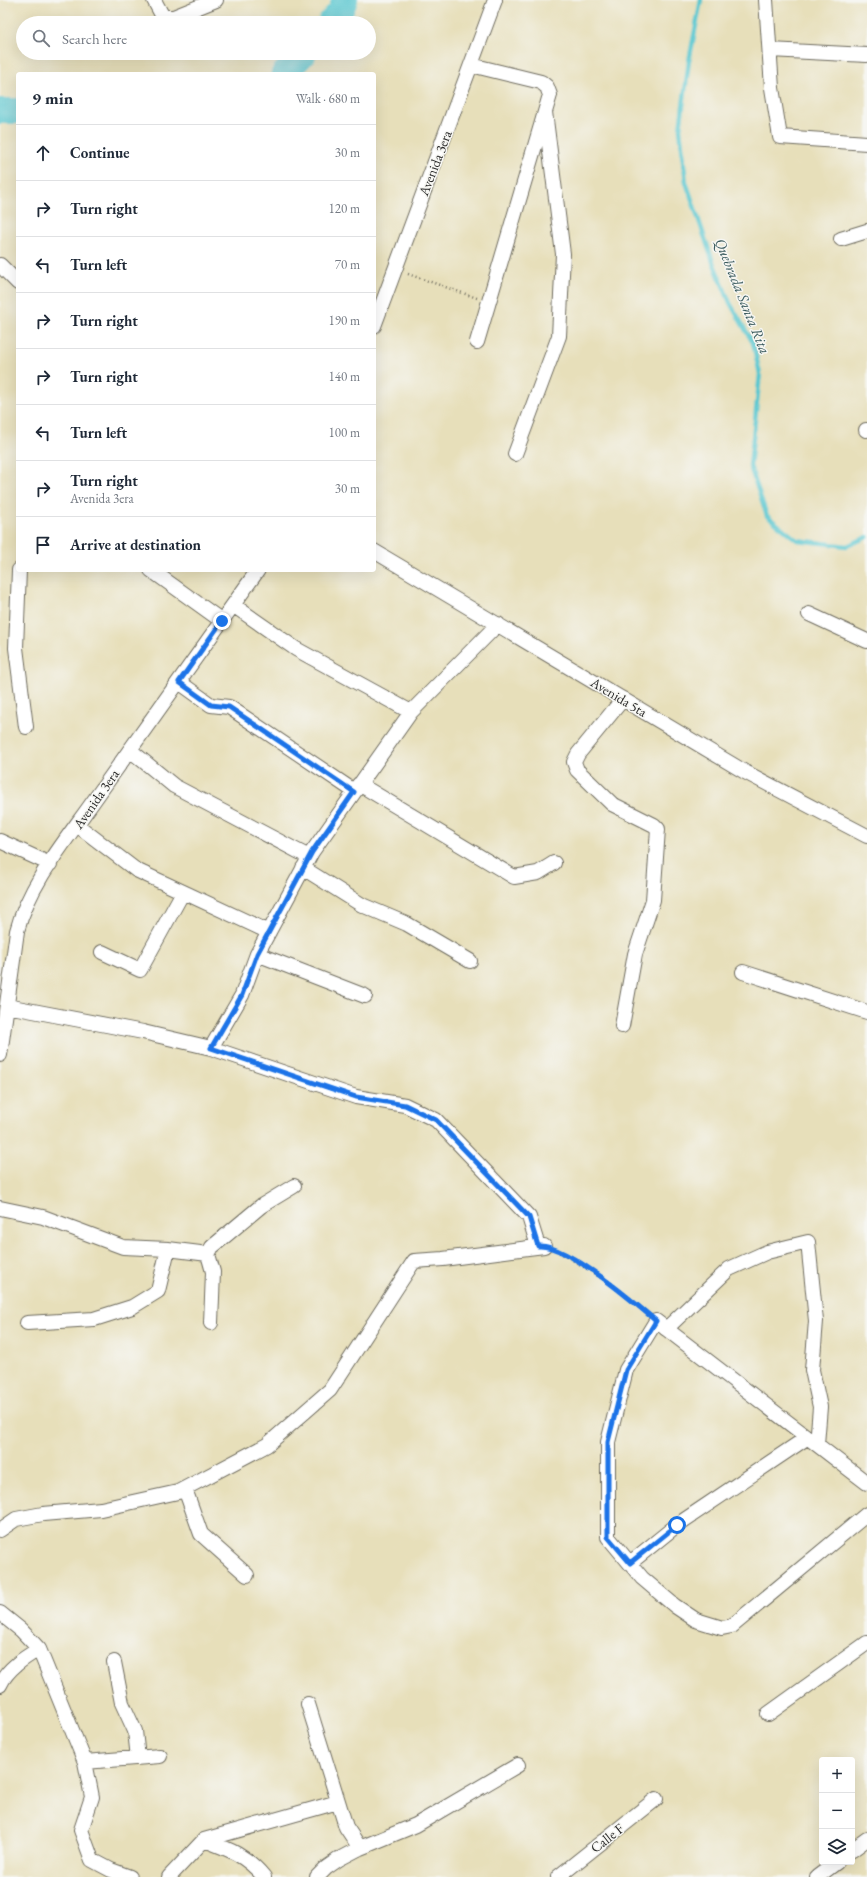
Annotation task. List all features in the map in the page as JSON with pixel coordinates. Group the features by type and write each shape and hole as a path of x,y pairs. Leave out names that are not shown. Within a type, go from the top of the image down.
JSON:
{"street":[{"path":"154,0 162,15 165,16"},
{"path":"176,16 216,0"},
{"name":"Avenida 3era","path":"376,321 495,0"},
{"path":"766,0 772,88 780,137 867,143"},
{"path":"770,50 867,54"},
{"path":"472,65 541,82 547,87 550,95 477,342"},
{"path":"515,454 559,336 563,254 545,112"},
{"path":"841,239 867,231"},
{"path":"0,265 16,281"},
{"name":"Avenida 5ta","path":"376,552 745,772 867,836"},
{"path":"19,572 16,648 26,727"},
{"path":"154,572 222,621"},
{"name":"Avenida 3era","path":"0,1055 17,931 21,915 29,899 50,864 77,825 257,572"},
{"path":"233,605 296,649 411,712"},
{"path":"809,614 867,641"},
{"path":"211,1048 242,995 257,954 306,862 411,712 498,624"},
{"path":"179,682 211,705 229,707 357,788 514,877 538,873 554,863"},
{"path":"622,1026 635,954 653,900 658,830 654,825 612,804 577,770 574,762 578,754 623,700"},
{"path":"130,750 174,786 306,862 362,905 407,924 470,960"},
{"path":"77,825 136,870 269,932"},
{"path":"0,841 50,864"},
{"path":"102,952 140,970 183,892"},
{"path":"257,954 365,996"},
{"path":"743,972 867,1012"},
{"path":"0,1530 16,1519 43,1514 101,1509 184,1489 267,1445 330,1390 414,1260 443,1259 541,1246 529,1217 436,1120 405,1105 356,1097 211,1048 143,1032 6,1006"},
{"path":"211,1323 213,1272 208,1254 212,1247 261,1206 294,1186"},
{"path":"0,1208 42,1217 123,1247 168,1249 208,1254"},
{"path":"630,1563 677,1525 813,1441 820,1407 812,1370 816,1320 808,1242 767,1252 729,1269 661,1325 626,1370 608,1442 608,1537 642,1578 675,1606 696,1620 722,1628 732,1626 867,1514"},
{"path":"27,1323 94,1319 132,1307 158,1291 168,1249"},
{"path":"661,1325 867,1483"},
{"path":"184,1489 201,1534 247,1575"},
{"path":"0,1613 21,1630 39,1649 85,1762 92,1797 81,1830 92,1860 111,1870 130,1877"},
{"path":"768,1714 867,1643"},
{"path":"0,1685 2,1680 21,1660 39,1649"},
{"path":"114,1662 122,1703 135,1732 138,1758"},
{"path":"308,1704 346,1827 360,1848"},
{"path":"85,1762 160,1756"},
{"path":"317,1877 332,1863 360,1848 416,1825 518,1765"},
{"name":"Calle F","path":"558,1877 656,1799"},
{"path":"169,1877 204,1840 338,1802"},
{"path":"855,1848 867,1839"},
{"path":"204,1840 232,1850 254,1865 264,1877"},
{"path":"817,1877 833,1865"}],"path":[{"path":"395,269 489,302"},
{"path":"541,1246 559,1251 609,1282 661,1325"}],"waterway":[{"path":"336,16 340,12 345,0"},
{"name":"Quebrada Santa Rita","path":"701,0 689,61 680,129 686,182 713,262 730,303 753,343 760,374 750,466 767,516 797,540 847,546 867,537"},
{"path":"286,72 297,60"},
{"path":"0,111 16,111"}],"route":[{"path":"222,621 179,682 211,705 229,707 354,792 312,852 257,954 242,995 211,1048 356,1097 405,1105 436,1120 529,1217 538,1246 544,1246 559,1251 609,1282 656,1321 626,1370 608,1442 608,1537 630,1563 677,1525"}]}
